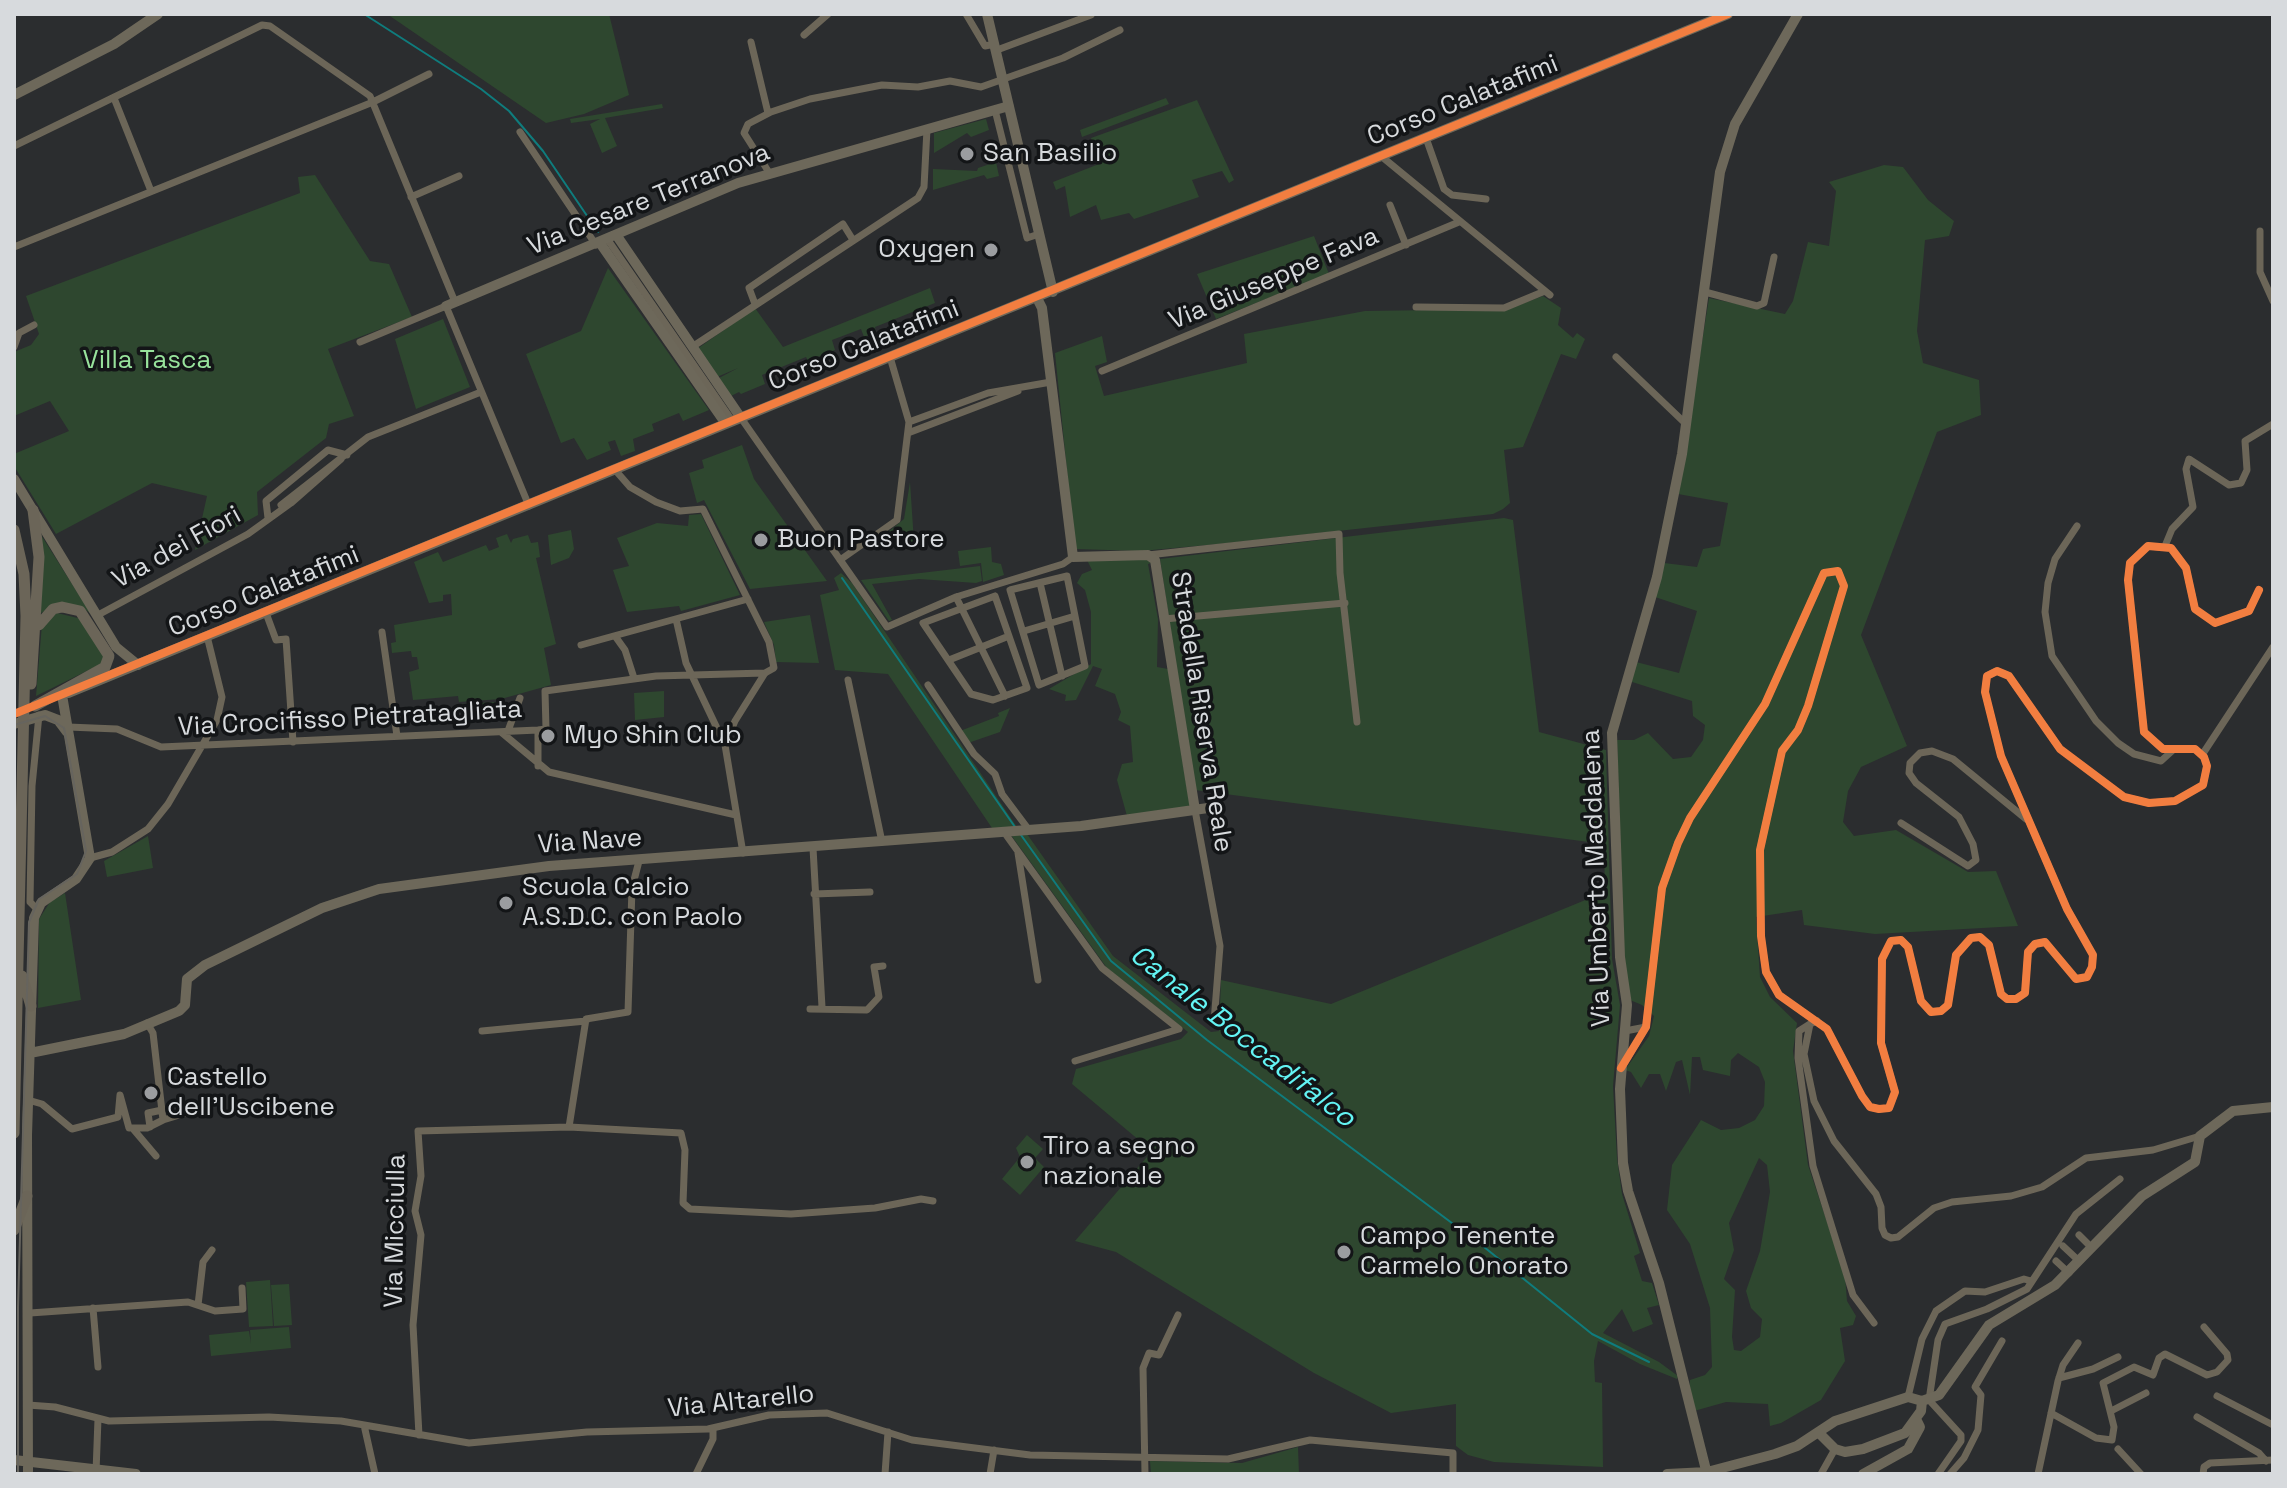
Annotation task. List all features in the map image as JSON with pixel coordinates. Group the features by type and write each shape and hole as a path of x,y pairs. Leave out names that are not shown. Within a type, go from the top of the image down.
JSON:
{"main road":[{"path":"24,745 37,634 39,557 33,510"},
{"path":"14,530 26,597 14,1133"},
{"path":"36,712 105,667 109,656 87,617 71,607 53,609 40,623 37,634"},
{"path":"18,964 31,1006"},
{"path":"14,1230 27,1196"}],"street":[{"path":"14,95 114,44 158,14"},
{"path":"804,35 828,14"},
{"path":"966,14 985,46 996,47 1091,15"},
{"path":"987,14 1053,292"},
{"name":"Corso Calatafimi","path":"14,714 36,712 62,695 1728,14"},
{"name":"Via Umberto Maddalena","path":"1707,1473 1694,1435 1659,1283 1628,1191 1622,1146 1621,1068 1627,1005 1617,900 1612,733 1657,577 1686,424 1720,172 1731,136 1798,14"},
{"path":"14,146 262,25 294,41 373,102 411,197 481,392 529,506"},
{"path":"770,174 744,133 748,124 768,113 810,99 882,85 918,87 950,81 981,87 1004,81 1120,30"},
{"path":"751,42 768,113"},
{"path":"14,247 373,102 429,74"},
{"path":"114,98 151,191"},
{"name":"Via Cesare Terranova","path":"450,304 738,183 1009,106"},
{"path":"995,110 1027,238 1039,234"},
{"path":"692,347 918,198 924,187 927,129"},
{"path":"520,132 692,347 733,421"},
{"path":"1426,138 1444,189 1452,195 1486,199"},
{"path":"1381,156 1547,293 1504,308 1416,307"},
{"path":"411,197 459,176"},
{"path":"1012,179 1026,176"},
{"path":"1390,205 1406,245"},
{"name":"Via Giuseppe Fava","path":"1102,371 1459,222"},
{"path":"755,304 749,288 843,224 853,240"},
{"path":"2260,231 2260,272 2273,301"},
{"path":"605,241 733,421 891,628 956,597 1073,557 1042,308 1037,298"},
{"path":"1705,292 1757,306 1764,303 1774,257"},
{"path":"360,342 450,304"},
{"path":"14,347 19,333 34,325"},
{"path":"840,560 897,520 909,422 890,357"},
{"path":"1616,357 1686,424"},
{"path":"909,422 988,393 1051,382"},
{"path":"908,433 1031,386"},
{"name":"Via dei Fiori","path":"98,615 248,534 287,498 368,437 481,392"},
{"path":"2165,546 2172,529 2193,507 2186,469 2189,459 2229,485 2241,483 2247,470 2245,441 2273,424"},
{"path":"271,516 266,501 328,450 344,457"},
{"path":"616,471 630,487 656,502 680,511 703,509 769,642 774,668 765,673 735,721 725,745"},
{"path":"14,479 116,647 138,665"},
{"path":"2077,526 2055,559 2048,583 2045,612 2052,656 2096,721 2118,743 2134,754 2161,761 2172,751"},
{"path":"1148,555 1339,534 1357,722"},
{"path":"1621,1068 1646,1027 1662,888 1678,843 1690,818 1765,704 1824,573 1831,569 1843,577 1844,586 1808,706 1798,730 1782,751 1758,876 1766,972 1779,995 1832,1035 1849,1074 1870,1107 1889,1108 1895,1092 1881,1043 1882,959 1885,946 1891,941 1901,940 1908,947 1921,1001 1931,1012 1941,1011 1948,1005 1956,955 1971,938 1980,937 1989,945 2001,994 2007,999 2016,999 2025,993 2028,952 2035,944 2045,942 2076,979 2087,977 2093,955 2067,909 1994,736 1985,680 1991,673 2001,671 2009,676 2060,749 2124,797 2159,804 2187,796 2199,789 2205,778 2207,766 2202,755 2195,749 2172,751 2148,739 2141,723 2128,580 2130,563 2138,552 2148,546 2165,546 2181,559 2192,603 2208,620 2220,622 2240,616 2253,606 2259,590"},
{"name":"Stradella Riserva Reale","path":"1073,557 1148,555 1155,560 1220,946 1214,1022"},
{"path":"1041,570 1062,676"},
{"path":"1067,576 1085,666 1039,685 1010,590 1042,582 1067,576"},
{"path":"995,596 1009,636 1027,688 993,700 971,694 923,623 995,596"},
{"path":"956,597 1005,696"},
{"path":"581,645 748,599"},
{"path":"1164,619 1345,603"},
{"path":"266,613 276,640 286,639 293,742"},
{"path":"1024,631 1075,616"},
{"path":"676,619 692,674 725,745 743,853"},
{"path":"382,632 397,736"},
{"path":"90,858 112,852 148,829 168,804 217,720 222,697 207,636"},
{"path":"615,636 625,650 634,678"},
{"path":"949,660 1009,636"},
{"path":"107,677 114,669 116,647"},
{"path":"2202,755 2273,647"},
{"name":"Via Crocifisso Pietratagliata","path":"69,731 117,729 161,747 538,730 546,729 545,691 634,678 765,673"},
{"path":"848,680 882,842"},
{"path":"928,685 974,754 995,774 1002,794 1027,830"},
{"path":"27,1474 30,1313 28,1100 37,909 47,897 82,874 90,858 62,695"},
{"path":"520,698 505,732 538,766 549,772 736,815"},
{"path":"36,712 30,902 37,909"},
{"path":"14,724 36,712 58,720 69,731"},
{"path":"538,730 538,766"},
{"path":"1901,823 1968,866 1976,860 1973,844 1959,817 1916,783 1909,773 1910,763 1920,753 1932,751 1953,759 2030,822"},
{"name":"Via Nave","path":"30,1053 124,1034 183,1009 187,979 205,965 322,908 364,893 507,871 1027,830 1208,808"},
{"path":"1008,831 1018,851 1102,968 1179,1029 1075,1061"},
{"path":"813,848 822,1007"},
{"path":"1018,851 1038,980"},
{"path":"569,1127 586,1021 591,1016 628,1012 632,888 639,861"},
{"path":"814,894 870,892"},
{"path":"810,1009 871,1008 879,997 874,967 883,966"},
{"path":"482,1031 586,1021"},
{"path":"1813,1022 1804,1054 1814,1101 1842,1152 1876,1194 1881,1207 1882,1228 1885,1235 1891,1238 1898,1237 1934,1208 1952,1202 2011,1196 2042,1187 2086,1158 2153,1150 2200,1136 2233,1111 2273,1107"},
{"path":"1813,1022 1799,1031 1798,1058 1813,1166 1853,1295 1874,1323"},
{"path":"147,1023 153,1033 163,1120"},
{"path":"1624,1036 1646,1027"},
{"path":"1624,1036 1639,1040"},
{"path":"28,1100 42,1104 72,1129 118,1117 122,1096 129,1128 156,1156"},
{"path":"150,1127 148,1113 162,1110"},
{"path":"134,1130 186,1113"},
{"name":"Via Micciulla","path":"419,1435 413,1325 421,1251 420,1226 415,1211 421,1176 418,1131 569,1127 681,1133 685,1150 683,1203 690,1209 791,1214 875,1208 921,1199 933,1201"},
{"path":"1926,1401 1939,1395 1989,1325 2069,1273 2142,1196 2195,1162 2200,1136"},
{"path":"1819,1433 1835,1449 1854,1452 1879,1441 1895,1439 1916,1419 1926,1401 1938,1340 1945,1324 1987,1309 2027,1289 2076,1214 2120,1179"},
{"path":"2079,1235 2091,1247"},
{"path":"2063,1246 2079,1261"},
{"path":"198,1305 203,1262 212,1250"},
{"path":"2056,1261 2069,1273"},
{"path":"1908,1397 1922,1339 1936,1311 1965,1291 1985,1292 2020,1280 2031,1281"},
{"path":"30,1313 188,1302 215,1311 243,1309 242,1288"},
{"path":"93,1308 98,1367"},
{"path":"1145,1474 1143,1368 1149,1353 1159,1355 1178,1315"},
{"path":"2051,1413 2106,1442 2114,1437 2103,1383 2134,1367 2153,1375 2159,1358 2165,1354 2207,1375 2217,1372 2228,1360 2227,1354 2204,1327"},
{"path":"1950,1474 1964,1458 1978,1430 1981,1395 1975,1387 2002,1341"},
{"path":"2038,1474 2059,1378 2063,1365 2078,1343"},
{"path":"2059,1378 2093,1369 2118,1357"},
{"path":"2111,1411 2146,1393"},
{"path":"2217,1396 2273,1425"},
{"path":"1667,1474 1707,1473 1775,1454 1819,1433 1835,1421 1908,1397 1926,1401 1961,1435 1961,1441 1938,1474"},
{"name":"Via Altarello","path":"28,1405 55,1407 98,1419 269,1417 364,1425 469,1443 587,1432 713,1428 769,1415 827,1413 912,1440 1030,1455 1242,1458 1310,1440 1453,1453 1453,1474"},
{"path":"2197,1417 2269,1461"},
{"path":"96,1472 98,1419"},
{"path":"1863,1474 1908,1449 1920,1427 1916,1419"},
{"path":"364,1425 375,1474"},
{"path":"696,1474 713,1439 713,1428"},
{"path":"885,1474 888,1432"},
{"path":"1821,1474 1835,1449"},
{"path":"2118,1449 2141,1474"},
{"path":"990,1474 994,1450"},
{"path":"2203,1474 2204,1467 2210,1463 2269,1461"},
{"path":"14,1463 136,1474"},
{"path":"14,1463 27,1474"}],"green space":[{"path":"387,14 609,14 629,95 584,114 546,123"},
{"path":"1166,98 1169,104 1082,137 1080,130"},
{"path":"1197,100 1234,180 1229,183 1222,171 1192,180 1199,197 1134,219 1129,213 1101,220 1096,205 1070,217 1065,186 1056,190 1053,182 1099,164 1091,138"},
{"path":"662,104 663,108 605,118 617,146 602,153 590,124 600,119 571,123 570,119"},
{"path":"986,119 989,130 971,137 967,133 934,153 934,133"},
{"path":"996,162 999,176 987,179 984,175 933,190 933,169 977,171"},
{"path":"1884,165 1903,167 1928,200 1954,221 1949,236 1925,240 1917,331 1923,363 1979,380 1981,415 1937,432 1861,635 1907,746 1861,767 1848,791 1843,822 1854,836 1896,830 1968,872 1996,871 2018,926 1875,934 1804,925 1802,910 1756,917 1760,977 1770,997 1797,1023 1793,1051 1808,1165 1845,1276 1847,1301 1856,1316 1853,1325 1840,1328 1845,1361 1821,1400 1770,1426 1768,1404 1726,1402 1694,1411 1689,1391 1690,1380 1705,1375 1712,1367 1710,1308 1690,1244 1667,1210 1672,1165 1701,1120 1721,1130 1739,1128 1755,1120 1764,1106 1765,1082 1759,1067 1738,1053 1731,1060 1730,1076 1703,1070 1700,1057 1692,1057 1690,1095 1682,1060 1676,1062 1666,1091 1660,1074 1649,1074 1641,1088 1631,1072 1625,1070 1649,1036 1654,1016 1642,1005 1630,1000 1624,954 1617,740 1634,740 1648,733 1673,759 1691,757 1703,740 1705,725 1693,716 1692,701 1629,681 1636,662 1679,673 1697,611 1655,597 1664,563 1697,567 1703,549 1720,546 1728,503 1678,494 1709,298 1785,314 1793,301 1808,242 1829,246 1836,191 1829,182","holes":["1759,1158 1767,1165 1770,1192 1760,1251 1746,1291 1751,1308 1762,1319 1760,1337 1741,1351 1734,1350 1735,1290 1724,1279 1734,1250 1729,1223"]},
{"name":"Villa Tasca","path":"315,175 370,261 389,264 412,317 328,349 354,416 329,424 326,438 257,492 258,515 195,550 207,496 152,483 56,534 14,466 14,454 69,431 50,401 14,416 14,352 31,345 39,334 26,296 300,193 298,177"},
{"path":"1314,236 1329,274 1216,319 1197,274"},
{"path":"608,268 709,410 683,421 679,413 652,424 654,431 633,439 635,451 621,456 615,440 608,442 611,450 587,460 574,438 561,443 526,354 581,331"},
{"path":"930,288 935,303 875,327 876,332 864,337 861,329 832,340 835,350 808,361 806,357 762,375 765,384 741,394 731,396 719,378 738,368 717,377 697,349 755,308 783,347"},
{"path":"1543,296 1561,308 1558,325 1573,338 1577,333 1585,339 1576,359 1561,354 1523,447 1504,450 1510,503 1503,509 1493,514 1219,544 1141,551 1075,549 1055,353 1102,336 1107,362 1095,366 1104,396 1247,363 1244,334 1365,311 1508,309"},
{"path":"443,319 470,387 416,409 395,339"},
{"name":"Buon Pastore","path":"742,445 754,479 827,581 750,589 704,500 697,503 689,473 704,468 702,460"},
{"path":"910,482 914,542 871,546 904,519"},
{"path":"701,514 740,595 681,611 679,606 627,612 613,570 629,566 617,538 657,523 688,526 689,515"},
{"path":"1504,518 1513,520 1539,732 1606,750 1612,959 1620,1005 1613,1086 1617,1158 1622,1194 1640,1253 1634,1256 1642,1281 1652,1283 1659,1305 1647,1308 1653,1324 1633,1332 1622,1309 1603,1333 1659,1362 1678,1376 1677,1379 1640,1364 1598,1341 1594,1361 1595,1382 1602,1383 1603,1467 1494,1462 1468,1455 1456,1446 1456,1404 1391,1413 1314,1373 1116,1252 1075,1241 1152,1151 1072,1084 1076,1069 1181,1039 1188,1032 1107,968 1011,835 1027,834 1113,956 1211,1032 1219,1031 1221,980 1331,1004 1605,892 1604,844 1195,790 1160,559"},
{"path":"571,530 574,549 569,558 551,565 548,535"},
{"path":"507,534 511,543 513,539 528,535 531,543 538,542 540,557 536,558 556,644 544,648 551,685 501,699 459,702 458,696 413,700 409,672 419,669 417,657 412,657 411,651 392,653 391,643 396,642 394,625 452,615 451,594 443,595 443,601 429,603 414,562 438,552 443,562 486,545 489,551 499,547 496,538"},
{"path":"41,535 91,614 82,607 61,603 41,613"},
{"path":"991,547 992,562 1001,564 1004,575 983,582 981,563 960,566 958,551"},
{"path":"1146,558 1151,563 1148,564 1158,619 1157,667 1168,669 1190,807 1127,816 1117,780 1122,764 1133,762 1130,726 1118,720 1121,712 1115,694 1095,686 1102,669 1093,666 1076,700 1065,701 1066,695 1049,689 1091,664 1091,612 1085,590 1077,583 1082,574 1092,570 1087,560"},
{"path":"980,566 982,581 976,583 919,579 872,584 892,620 889,621 861,580"},
{"path":"841,573 852,583 1017,827 992,828 888,674 835,670 820,595 839,590 834,578"},
{"path":"57,613 82,619 105,659 101,664 36,696 42,624"},
{"path":"810,615 819,663 776,662 774,645 764,622"},
{"path":"664,691 664,717 635,720 634,693"},
{"path":"497,702 499,720 462,723 460,704"},
{"path":"1010,708 1000,732 968,743 960,731 999,716 998,713"},
{"path":"148,836 153,868 107,877 104,861"},
{"path":"65,893 81,1000 38,1008 39,919 50,902"},
{"name":"Tiro a segno nazionale","path":"1027,1135 1043,1149 1035,1158 1044,1167 1020,1195 1002,1179 1020,1157 1016,1148"},
{"path":"270,1280 273,1326 249,1327 246,1282"},
{"path":"289,1284 292,1325 274,1326 271,1285"},
{"path":"289,1327 291,1348 211,1356 209,1335 249,1331 251,1344 250,1330"},
{"path":"1298,1447 1299,1474 1151,1474 1150,1461 1242,1463"}],"waterway":[{"name":"Canale Boccadifalco","path":"364,14 481,89 509,111 543,151 598,232"},
{"name":"Canale Boccadifalco","path":"842,578 1015,827"},
{"name":"Canale Boccadifalco","path":"1021,835 1111,961 1207,1040 1484,1247 1592,1334 1649,1362"}],"tram line":[{"path":"14,725 45,716 64,728 86,851 77,874 39,899 29,922 18,1307 18,1474"}],"cycle path":[{"path":"14,714 1728,14"},
{"path":"1621,1068 1646,1027 1662,888 1678,843 1690,818 1765,704 1824,573 1838,571 1844,586 1808,706 1798,730 1782,751 1760,850 1761,936 1766,972 1779,995 1827,1029 1862,1096 1870,1107 1879,1109 1889,1108 1895,1092 1881,1043 1882,959 1891,941 1901,940 1908,947 1921,1001 1931,1012 1941,1011 1948,1005 1956,955 1971,938 1980,937 1989,945 2001,994 2007,999 2016,999 2025,993 2028,952 2035,944 2045,942 2076,979 2087,977 2092,967 2093,955 2067,909 2001,756 1985,692 1987,676 1997,671 2009,676 2060,749 2124,797 2149,803 2175,801 2203,785 2207,766 2204,757 2195,749 2163,749 2144,732 2128,580 2130,563 2148,546 2171,548 2186,568 2195,609 2215,623 2249,611 2259,590"}],"place":[{"name":"San Basilio","path":"967,154"},
{"name":"Oxygen","path":"991,250"},
{"name":"Buon Pastore","path":"761,540"},
{"name":"Myo Shin Club","path":"548,736"},
{"name":"Scuola Calcio A.S.D.C. con Paolo","path":"506,903"},
{"name":"Castello dell'Uscibene","path":"151,1093"},
{"name":"Tiro a segno nazionale","path":"1027,1162"},
{"name":"Campo Tenente Carmelo Onorato","path":"1344,1252"}]}
